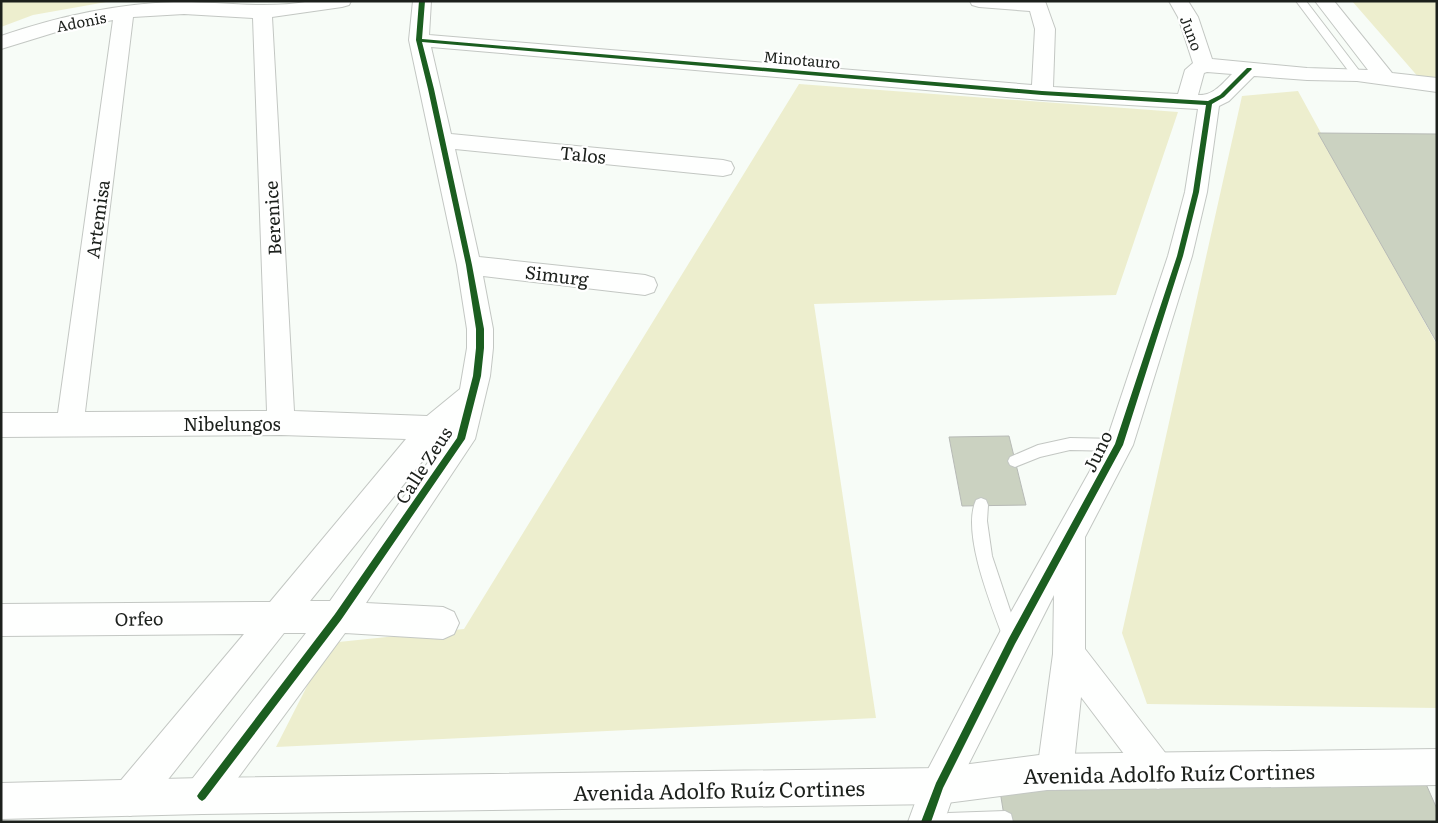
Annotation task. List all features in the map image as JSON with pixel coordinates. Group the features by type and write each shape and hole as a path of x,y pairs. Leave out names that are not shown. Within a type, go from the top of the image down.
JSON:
{"street":[{"name":"Adonis","path":"1,43 52,27 124,13 190,8 262,12 291,10 342,1"},
{"name":"Calle Zeus","path":"202,796 338,617 461,439 472,395 480,348 480,329 469,265 419,40 422,1"},
{"path":"979,1 1037,4 1045,29 1042,93"},
{"name":"Juno","path":"1178,1 1188,17 1204,65"},
{"path":"1324,1 1385,78"},
{"name":"Berenice","path":"262,12 281,423"},
{"name":"Artemisa","path":"70,424 124,13"},
{"name":"Minotauro","path":"419,40 1042,93 1196,102"},
{"name":"Juno","path":"926,822 939,786 1012,641 1119,445 1180,256 1196,192 1196,102 1188,92 1195,70 1204,65 1234,66 1249,69 1385,78 1437,85"},
{"path":"1196,102 1222,96 1249,69"},
{"name":"Talos","path":"442,140 723,168"},
{"name":"Simurg","path":"469,265 645,285"},
{"name":"Calle Zeus","path":"130,798 432,428 472,395"},
{"name":"Nibelungos","path":"1,425 281,423 432,428 461,439"},
{"path":"1055,772 1069,654 1070,534"},
{"name":"Orfeo","path":"1,620 338,617 443,623"},
{"path":"1069,654 1158,771"},
{"name":"Avenida Adolfo Ruíz Cortines","path":"1,801 202,796 939,786 1055,772 1437,767"}],"lane":[{"path":"1301,1 1357,76"},
{"path":"1016,461 1038,451 1070,444 1119,445"},
{"path":"981,506 979,517 987,563 1012,641"},
{"path":"948,822 1005,820"}],"green space":[{"path":"1,1 112,1 33,15 1,27"},
{"path":"1352,1 1437,1 1437,88 1427,87"},
{"path":"799,84 1178,112 1116,295 814,304 876,718 276,747 329,643 464,629"},
{"path":"1298,91 1437,345 1437,708 1147,704 1122,633 1242,96"}],"building":[{"path":"1318,133 1437,134 1437,343"},
{"path":"1009,436 1026,505 962,506 949,437"},
{"path":"1426,784 1437,809 1437,822 1005,822 1000,791"}],"cycle path":[{"path":"202,796 338,617 461,439 477,376 480,329 469,265 419,40 422,1"},
{"path":"419,40 1042,93 1209,103 1222,96 1249,69"},
{"path":"926,822 939,786 1012,641 1119,445 1180,256 1196,192 1209,103"}]}
